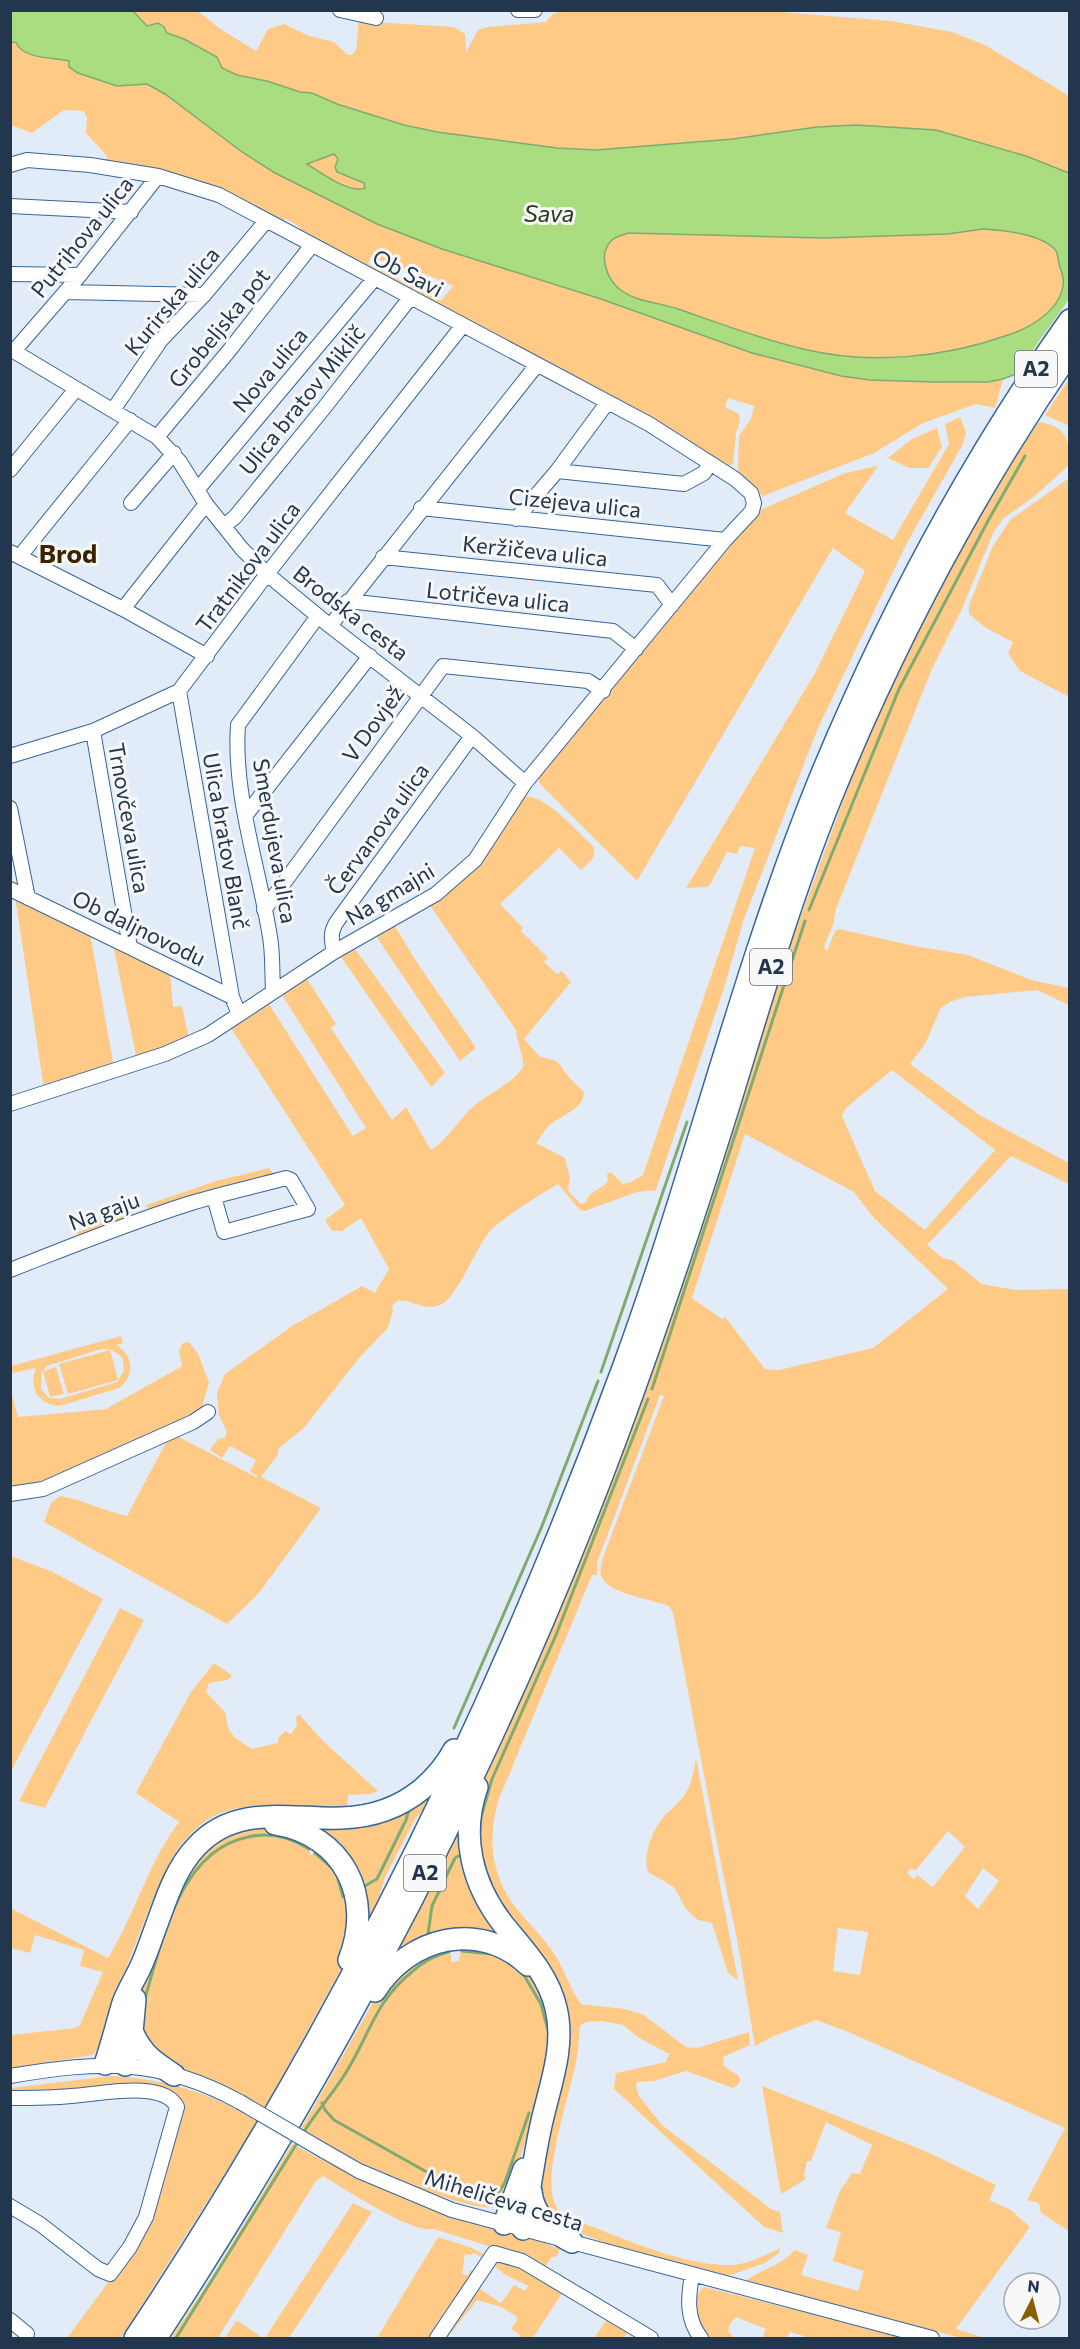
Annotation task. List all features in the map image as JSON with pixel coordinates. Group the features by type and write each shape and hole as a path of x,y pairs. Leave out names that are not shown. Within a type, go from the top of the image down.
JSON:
{"highway":[{"name":"A2","path":"156,2338 257,2179 326,2042 483,1712 565,1520 624,1366 763,935 817,785 861,682 925,554 1013,420 1070,320"},
{"name":"A2","path":"135,2338 326,2042 438,1849 509,1696 578,1537 648,1351 713,1155 772,965 833,792 893,657 999,460 1013,420 1070,352"},
{"path":"509,1696 497,1743 474,1795 470,1821 470,1849 475,1874 486,1900 531,1956 546,1982 556,2008 559,2039 540,2129 514,2226"},
{"path":"115,2065 123,2002 141,1966 173,1881 183,1864 204,1839 220,1829 242,1821 277,1815 350,1818 390,1808 410,1798 436,1775 451,1756 460,1739 483,1712"},
{"path":"242,1821 277,1824 307,1833 334,1853 353,1884 358,1913 354,1946 348,1965 326,2005 326,2042 356,2025 377,1988 406,1956 434,1943 470,1939 496,1945 515,1954 546,1982"},
{"path":"115,2065 130,2053 141,1966"},
{"path":"132,2031 139,2047 150,2059 174,2075"},
{"path":"514,2226 531,2189 540,2129"},
{"path":"531,2189 533,2203 540,2216 553,2230 572,2242"}],"street":[{"path":"340,10 376,18"},
{"path":"518,10 535,10"},
{"name":"Ob Savi","path":"10,165 27,160 50,161 158,176 219,195 607,404 650,424 742,484 751,493 754,503"},
{"name":"Putrihova ulica","path":"12,350 66,292 158,176"},
{"path":"10,206 131,212"},
{"name":"Kurirska ulica","path":"113,410 160,340 204,295 266,221"},
{"name":"Grobeljska pot","path":"157,437 228,352 312,245"},
{"path":"10,274 80,275"},
{"name":"Nova ulica","path":"198,489 374,279"},
{"path":"66,292 204,295"},
{"name":"Ulica bratov Miklič","path":"224,526 235,517 324,408 410,298"},
{"name":"Tratnikova ulica","path":"10,756 93,731 179,691 267,574 463,325"},
{"name":"Brodska cesta","path":"12,350 157,437 174,453 206,504 242,549 267,574 330,626 472,735 525,783"},
{"path":"330,626 421,508 536,366"},
{"path":"10,470 76,389"},
{"path":"516,519 607,404"},
{"path":"130,420 15,554 123,609 207,656"},
{"path":"131,503 174,453"},
{"path":"556,471 684,484 704,473 710,463"},
{"name":"Na gmajni","path":"10,1104 165,1054 208,1035 334,952 436,894 461,874 475,860 525,783 725,540 752,511 754,503"},
{"path":"123,609 206,504"},
{"name":"Cizejeva ulica","path":"421,508 725,540"},
{"name":"Keržičeva ulica","path":"383,557 657,585 672,605"},
{"name":"Lotričeva ulica","path":"348,601 613,631 636,649"},
{"name":"Smerdujeva ulica","path":"273,991 270,937 245,816 237,741 238,724 318,616"},
{"path":"245,816 370,656"},
{"name":"V Dovjež","path":"264,910 443,666 588,681 603,691"},
{"name":"Ulica bratov Blanč","path":"179,691 232,998"},
{"name":"Trnovčeva ulica","path":"93,731 130,947"},
{"name":"Červanova ulica","path":"334,952 332,928 472,735"},
{"path":"10,808 28,898"},
{"name":"Ob daljnovodu","path":"10,889 232,998"},
{"path":"232,998 239,1014"},
{"name":"Na gaju","path":"10,1270 117,1228 214,1197 286,1178 291,1180 308,1209 224,1232 214,1197"},
{"path":"10,1494 43,1489 193,1422 208,1412"},
{"name":"Miheličeva cesta","path":"10,2076 58,2068 115,2065 174,2075 207,2086 240,2102 359,2171 452,2210 932,2338"},
{"path":"10,2098 73,2096 129,2090 163,2095 172,2100 177,2107 146,2217 130,2247 110,2274 98,2269 40,2224 10,2206"},
{"path":"437,2338 495,2253 522,2261 651,2338"},
{"path":"692,2275 689,2310 691,2322 701,2338"},
{"path":"10,2320 27,2334"}],"shaded area":[{"path":"133,11 198,11 219,28 256,51 268,29 284,24 309,36 334,42 348,55 352,55 356,50 359,21 454,27 465,34 466,52 478,30 488,27 546,22 553,14 561,11 769,11 891,21 952,32 985,45 1066,94 1070,98 1069,173 1026,156 936,130 856,125 817,127 733,139 596,150 557,148 437,132 404,125 337,104 312,93 300,92 267,81 237,75 222,68 184,39 167,33 155,25 147,26"},
{"path":"10,42 44,58 69,61 78,73 117,86 147,84 165,94 275,173 377,224 442,249 804,367 841,376 870,380 934,382 988,382 1003,379 995,408 976,404 923,423 874,453 763,496 739,478 738,470 739,436 751,419 754,406 728,398 725,407 739,414 740,421 736,433 733,464 727,467 300,232 300,227 286,219 281,221 195,180 170,172 107,163 107,156 86,133 87,118 84,111 64,110 32,133 11,125","holes":["371,257 428,275 453,286 441,301 368,264"]},
{"path":"334,154 338,159 337,172 364,183 365,188 358,189 343,185 307,164"},
{"path":"983,229 1032,237 1049,245 1055,251 1064,280 1056,303 1034,323 1008,335 958,349 907,357 854,357 803,349 642,300 617,287 608,274 605,260 605,252 612,240 629,233 824,238 948,234"},
{"path":"1069,379 1069,426 1045,415"},
{"path":"960,417 966,432 963,444 906,545 818,728 744,919 724,988 656,1190 637,1192 585,1211 580,1210 558,1184 493,1228 480,1246 455,1291 442,1304 429,1307 408,1301 397,1301 392,1306 393,1312 387,1329 360,1357 303,1429 279,1448 277,1456 261,1477 321,1508 259,1593 227,1624 44,1522 51,1503 60,1496 127,1516 171,1433 258,1476 250,1472 256,1460 230,1446 222,1458 210,1450 218,1439 225,1438 227,1432 219,1415 217,1393 225,1374 292,1326 362,1286 375,1293 389,1269 361,1218 342,1231 332,1231 325,1220 345,1205 229,1025 267,1001 353,1136 366,1128 280,992 305,976 336,1024 331,1028 392,1120 406,1107 431,1150 437,1146 476,1104 516,1076 523,1063 516,1030 429,904 475,869 522,797 531,797 550,806 593,846 594,850 592,859 581,870 559,848 500,904 523,928 521,931 548,958 544,962 557,974 562,971 571,982 524,1039 540,1057 558,1063 584,1092 583,1098 572,1111 549,1126 536,1143 565,1158 570,1177 568,1191 581,1204 585,1203 589,1195 606,1184 607,1174 611,1172 623,1184 643,1175 755,848 740,846 737,854 727,852 710,885 686,888 815,673 865,571 833,548 637,881 540,784 538,775 758,511 845,473 878,466 845,513 893,540 949,444 945,424"},
{"path":"1039,422 1056,427 1067,441 1069,465 1036,495 1004,518 994,531 962,609 932,669 836,909 833,925 824,947 827,951 835,931 839,929 914,946 968,955 1031,980 1069,988 1069,1005 1037,990 965,997 950,1002 941,1008 925,1044 910,1064 981,1116 1069,1163 1069,1184 1011,1156 927,1245 943,1258 952,1260 982,1284 1015,1290 1069,1289 1069,2231 1041,2213 1039,2203 1027,2200 1065,2128 846,2031 816,2020 755,2046 737,1939 673,1613 669,1606 611,1587 601,1575 605,1552 664,1396 660,1395 597,1563 597,1575 592,1575 499,1799 493,1825 493,1852 504,1889 516,1908 555,1955 581,2004 625,2009 644,2015 686,2047 697,2048 749,2032 750,2045 723,2057 724,2066 739,2076 739,2083 733,2088 686,2071 654,2081 637,2082 636,2086 639,2096 662,2125 771,2209 780,2212 783,2233 764,2227 614,2089 616,2073 666,2062 669,2054 638,2037 623,2025 602,2021 586,2022 580,2026 576,2062 558,2133 552,2169 553,2198 562,2213 576,2221 645,2247 681,2258 717,2265 733,2265 751,2261 780,2248 779,2253 765,2263 725,2277 616,2247 572,2230 548,2217 538,2190 567,2061 569,2036 565,1997 557,1982 501,1912 476,1854 483,1782 590,1536 626,1439 724,1156 782,968 861,752 903,659 986,502","holes":["892,1070 995,1150 925,1230 875,1191 842,1116 846,1108","745,1134 854,1192 872,1216 948,1289 873,1348 779,1370 765,1369 725,1317 722,1319 692,1298","948,1831 965,1847 933,1887 917,1875 914,1879 907,1873 910,1869 916,1870","983,1868 999,1881 978,1909 965,1896","838,1928 868,1932 860,1975 833,1971"]},
{"path":"937,428 942,447 928,468 909,468 888,458 912,439"},
{"path":"1069,478 1069,697 1020,671 1008,653 1013,642 986,628 969,614 969,605 993,546 1010,520"},
{"path":"15,896 77,929 90,933 114,1067 44,1089"},
{"path":"393,923 416,961 476,1048 460,1061 374,933"},
{"path":"113,945 170,972 173,1007 182,1006 189,1038 137,1060"},
{"path":"353,946 445,1073 431,1087 339,954"},
{"path":"269,1168 275,1177 149,1211 146,1205 216,1181"},
{"path":"131,1209 133,1217 80,1236 76,1233"},
{"path":"121,1336 123,1343 117,1345 127,1355 130,1372 119,1388 60,1406 46,1402 37,1394 33,1382 36,1368 13,1373 11,1366","holes":["101,1349 112,1350 122,1357 124,1370 117,1382 60,1399 49,1398 41,1389 41,1373 47,1366"]},
{"path":"189,1342 198,1354 209,1382 201,1411 170,1428 40,1483 11,1489 10,1388 18,1417 106,1409 182,1366 179,1350 183,1343"},
{"path":"110,1350 118,1380 68,1394 59,1364"},
{"path":"56,1367 64,1394 50,1397 43,1371"},
{"path":"10,1556 51,1571 103,1599 11,1771"},
{"path":"120,1608 144,1620 138,1632 45,1808 19,1801"},
{"path":"214,1663 232,1675 228,1680 209,1683 206,1692 225,1712 228,1728 235,1738 252,1749 278,1743 279,1737 285,1731 291,1734 297,1725 296,1717 299,1714 321,1739 378,1791 370,1794 348,1795 347,1808 254,1806 224,1812 200,1825 181,1845 165,1872 117,1993 98,2048 93,2055 11,2068 11,2035 75,2028 80,2025 103,1972 80,1966 84,1950 35,1935 30,1953 11,1948 10,1908 108,1958 150,1871 179,1822 136,1793 191,1692"},
{"path":"696,1758 738,1980 728,1973 712,1923 698,1920 686,1909 674,1887 648,1872 646,1857 653,1834 665,1815 681,1800 687,1790"},
{"path":"435,1785 426,1806 415,1819 384,1879 377,1906 362,1930 363,1904 307,1827"},
{"path":"461,1826 511,1939 494,1939 393,1959"},
{"path":"267,1827 310,1842 310,1855 322,1850 351,1893 343,1966 265,2108 245,2096 159,2058 146,2048 137,2013 141,1992 175,1893 207,1847 235,1832"},
{"path":"473,1944 526,1970 545,1998 552,2038 540,2095 511,2187 501,2206 491,2208 461,2202 382,2174 301,2129 379,1992 399,1969 447,1948 451,1955 451,1962 459,1961 461,1948"},
{"path":"111,2076 151,2080 188,2089 223,2103 258,2121 121,2338 67,2338 124,2261 180,2101 177,2097 151,2087 11,2093 10,2088"},
{"path":"762,2086 925,2151 996,2185 989,2200 1011,2210 1030,2227 956,2329 985,2338 961,2338 747,2283 747,2280 784,2260 795,2250 808,2255 801,2275 858,2291 864,2271 833,2261 841,2232 826,2228 840,2191 852,2173 860,2174 872,2145 826,2122 811,2161 807,2161 804,2176 806,2179 781,2194"},
{"path":"292,2144 451,2218 532,2238 560,2249 557,2256 551,2258 544,2269 498,2249 434,2229 410,2225 323,2176 316,2181 218,2338 171,2338 214,2274"},
{"path":"353,2203 372,2212 289,2338 265,2338"},
{"path":"438,2237 472,2248 485,2255 434,2338 377,2338","holes":["474,2253 481,2257 475,2271 470,2270 468,2276 462,2273 465,2254"]},
{"path":"503,2259 564,2290 533,2338 518,2338 520,2335 511,2329 517,2320 516,2316 501,2307 477,2300 447,2338 441,2338 476,2286 501,2303 514,2285 525,2291 528,2286 504,2274 495,2266 499,2260"},
{"path":"704,2287 907,2338 810,2338 790,2332 787,2338 762,2338 766,2329 736,2317 728,2331 735,2338 706,2338 694,2316 697,2297"},
{"path":"608,2318 629,2331 624,2338 594,2338"},
{"path":"236,2321 240,2322 263,2338 225,2338"}],"water":[{"name":"Sava","path":"10,11 133,11 147,26 158,23 167,33 184,39 217,57 222,68 237,75 267,81 300,92 312,93 337,104 404,125 437,132 557,148 596,150 733,139 817,127 856,125 936,130 1026,156 1069,173 1069,353 1003,379 988,382 934,382 870,380 841,376 752,353 601,299 442,249 377,224 275,173 242,152 165,94 147,84 117,86 78,73 69,67 69,61 33,55 11,42","holes":["334,154 338,159 335,167 337,172 364,183 365,188 359,189 344,185 307,164","983,229 1032,237 1050,245 1056,251 1064,280 1056,303 1050,311 1034,323 1008,335 958,349 907,357 854,357 803,349 642,300 617,287 608,274 605,260 605,252 612,240 629,233 824,238 948,234"]}],"pier":[{"path":"1070,298 1070,357 1014,378 1037,344"}],"waterway":[{"path":"809,910 899,689 1025,456"},
{"path":"652,1389 805,921"},
{"path":"601,1372 687,1122"},
{"path":"454,1728 542,1526 598,1381"},
{"path":"480,1831 481,1817 492,1779 556,1635 648,1399"},
{"path":"363,1887 377,1879 406,1820 409,1809"},
{"path":"144,2001 176,1903 189,1880 205,1861 224,1846 248,1837 264,1835 295,1841 309,1849"},
{"path":"315,1853 331,1867"},
{"path":"428,1934 432,1906 455,1858 462,1854"},
{"path":"337,1875 343,1897"},
{"path":"462,1951 491,1954"},
{"path":"302,2135 354,2060 389,1995 421,1964 449,1952"},
{"path":"522,1972 541,2004 549,2034"},
{"path":"322,2103 334,2120 425,2171 449,2182 494,2195 499,2192 505,2182 529,2113"},
{"path":"176,2338 299,2140"}],"district":[{"name":"Brod","path":"68,554"}]}
